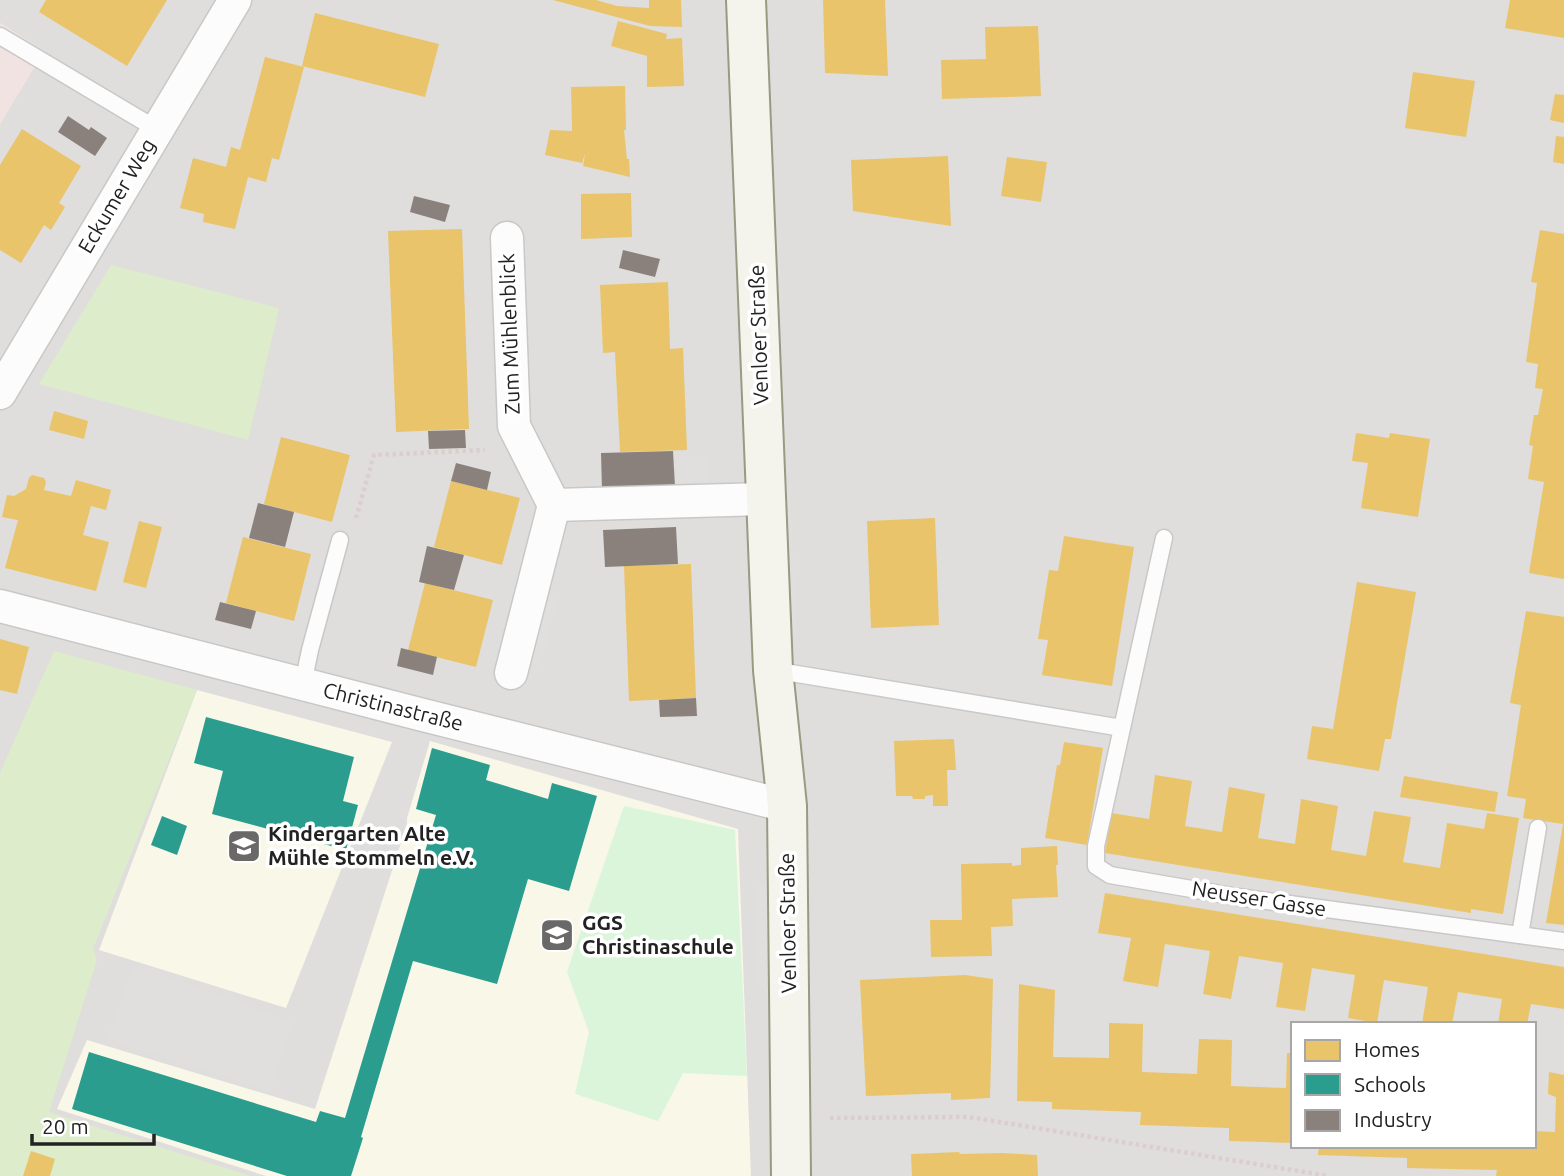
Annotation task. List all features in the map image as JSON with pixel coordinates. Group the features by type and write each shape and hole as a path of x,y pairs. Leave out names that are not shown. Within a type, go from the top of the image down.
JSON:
{"street":[{"name":"Eckumer Weg","path":"0,393 234,0"},
{"name":"Venloer Straße","path":"746,0 774,670 787,806 791,1176"},
{"name":"Zum Mühlenblick","path":"507,237 514,426 554,505"},
{"path":"511,673 554,505 766,499"},
{"name":"Christinastraße","path":"0,606 787,806"}],"lane":[{"path":"0,36 158,130"},
{"path":"774,670 1122,728 1164,538"},
{"path":"303,684 340,540"},
{"name":"Neusser Gasse","path":"1122,728 1097,846 1096,866 1111,875 1238,897 1564,941"},
{"path":"1520,935 1538,828"}],"path":[{"path":"340,540 353,530 374,455 504,449 523,444"},
{"path":"791,1119 969,1117 1329,1176"}],"shaded area":[{"path":"0,0 1564,0 1564,1176 0,1176 0,124 44,51 0,23"},
{"path":"0,23 44,51 0,124"},
{"path":"767,232 779,232 783,306 771,307"},
{"path":"706,456 707,489 677,489 676,457"},
{"path":"778,487 790,487 796,635 783,636"},
{"path":"546,594 558,598 540,666 528,662"},
{"name":"Kindergarten Alte Mühle Stommeln e.V.","path":"197,690 392,742 286,1008 99,950"},
{"name":"GGS Christinaschule","path":"430,741 738,829 751,1176 266,1176 57,1109 87,1040 315,1109 407,824"},
{"path":"753,882 767,882 773,991 759,989"},
{"path":"134,965 292,1022 271,1092 107,1038"}],"green space":[{"path":"111,265 279,308 248,440 39,384"},
{"path":"54,651 197,690 93,949 97,960 49,1112 251,1176 0,1176 0,773"},
{"path":"624,806 735,830 747,1076 683,1073 658,1121 575,1094 589,1032 567,972"}],"building: Homes":[{"path":"46,0 167,0 127,66 39,12"},
{"path":"553,0 596,0 617,6 649,8 649,0 681,0 682,27 650,26"},
{"path":"823,0 885,0 888,76 825,73"},
{"path":"1510,0 1564,0 1564,38 1505,28"},
{"path":"315,13 439,44 425,97 302,66"},
{"path":"618,21 667,34 666,39 682,38 684,86 647,87 647,56 611,46"},
{"path":"1038,26 1041,96 942,99 941,60 986,59 985,27"},
{"path":"265,57 304,67 279,160 272,158 266,182 248,177 235,229 203,222 204,214 180,208 193,158 226,167 231,147 240,150"},
{"path":"1413,72 1475,81 1466,137 1405,128"},
{"path":"625,86 624,130 630,177 583,166 585,154 582,163 545,155 550,130 572,131 571,87"},
{"path":"1555,94 1564,95 1564,123 1550,120"},
{"path":"22,129 81,166 59,203 65,207 51,230 44,225 21,263 0,250 0,165"},
{"path":"1556,136 1564,137 1564,164 1553,162"},
{"path":"948,156 951,226 853,211 851,160"},
{"path":"1007,157 1047,162 1041,202 1001,196"},
{"path":"631,193 632,237 581,239 581,194"},
{"path":"462,229 469,429 396,432 388,231"},
{"path":"1540,230 1564,234 1564,579 1529,573 1544,482 1528,479 1533,446 1529,445 1534,415 1538,415 1543,389 1535,388 1538,364 1526,362 1537,283 1531,282"},
{"path":"668,282 670,349 683,348 687,450 620,452 615,352 603,353 600,285"},
{"path":"54,411 88,421 84,439 49,430"},
{"path":"1356,433 1389,438 1390,433 1430,439 1418,517 1361,508 1368,463 1352,461"},
{"path":"281,437 350,455 332,522 264,504"},
{"path":"32,475 44,478 44,490 71,496 76,480 111,490 106,510 91,506 83,535 109,542 96,591 5,568 18,520 2,517 7,495 14,496 26,489"},
{"path":"451,481 520,498 502,565 434,547"},
{"path":"935,518 939,625 871,628 867,521"},
{"path":"139,521 162,527 146,588 123,582"},
{"path":"1064,536 1134,547 1112,686 1042,675 1048,640 1038,639 1049,570 1058,571"},
{"path":"243,537 311,554 294,621 226,603"},
{"path":"691,564 696,698 629,701 624,566"},
{"path":"1357,582 1416,592 1391,739 1385,739 1379,771 1307,759 1312,726 1333,729"},
{"path":"425,583 493,600 476,667 408,650"},
{"path":"1526,611 1564,617 1564,925 1546,923 1563,824 1523,818 1526,799 1507,796 1521,705 1510,703"},
{"path":"0,639 29,647 17,694 0,690"},
{"path":"954,739 956,770 947,770 948,806 933,806 933,795 925,796 925,799 896,796 894,741"},
{"path":"1064,742 1103,748 1087,845 1045,838 1057,765 1060,765"},
{"path":"1155,775 1192,781 1185,826 1222,832 1229,787 1265,794 1258,838 1295,844 1301,799 1338,806 1331,850 1366,856 1374,811 1411,817 1403,862 1440,868 1447,823 1484,829 1487,813 1519,818 1503,914 1471,909 1471,913 1105,853 1111,813 1149,819"},
{"path":"1404,776 1498,792 1495,812 1400,797"},
{"path":"1057,846 1058,897 1012,899 1013,926 991,927 992,956 931,957 930,920 962,920 961,864 1021,865 1021,848"},
{"path":"1105,893 1564,967 1564,1009 1531,1004 1527,1022 1498,1022 1502,999 1458,992 1452,1022 1422,1022 1428,987 1384,980 1377,1022 1371,1022 1348,1018 1355,975 1312,968 1305,1011 1276,1007 1283,963 1239,956 1231,999 1203,994 1210,951 1165,944 1158,987 1123,981 1131,938 1098,933"},
{"path":"965,975 993,979 990,1098 951,1100 951,1093 866,1096 860,980"},
{"path":"1019,984 1055,990 1053,1057 1109,1058 1109,1023 1143,1024 1142,1072 1197,1074 1199,1039 1232,1040 1231,1086 1286,1088 1287,1053 1291,1053 1291,1143 1229,1141 1229,1128 1140,1125 1141,1112 1052,1109 1052,1102 1017,1101"},
{"path":"1549,1072 1564,1075 1564,1176 1496,1176 1497,1170 1407,1168 1407,1158 1318,1155 1319,1148 1536,1148 1536,1131 1555,1132 1556,1097 1548,1094"},
{"path":"31,1151 55,1159 50,1176 23,1176"},
{"path":"959,1152 1037,1155 1038,1176 912,1176 911,1154"}],"building: Schools":[{"path":"206,717 354,757 343,801 358,805 346,850 212,814 223,771 194,763"},
{"path":"432,748 490,765 486,780 548,799 552,783 597,796 569,891 528,879 497,984 413,961 351,1176 287,1176 72,1109 89,1052 316,1122 320,1111 345,1118 436,815 416,809"},
{"path":"162,816 187,826 177,855 151,845"}],"building: Industry":[{"path":"68,116 107,138 95,156 58,132"},
{"path":"414,196 450,205 445,222 410,212"},
{"path":"623,250 660,259 655,277 619,268"},
{"path":"465,430 466,448 429,449 428,431"},
{"path":"673,451 675,487 602,490 601,453"},
{"path":"456,463 491,472 487,490 451,481"},
{"path":"258,503 294,512 285,547 249,538"},
{"path":"676,527 678,564 605,567 603,530"},
{"path":"427,546 464,555 454,590 419,582"},
{"path":"220,602 256,611 251,629 215,620"},
{"path":"401,648 437,657 433,675 397,666"},
{"path":"696,698 697,716 660,717 659,700"}],"place":[{"name":"Kindergarten Alte Mühle Stommeln e.V.","path":"244,846"},
{"name":"GGS Christinaschule","path":"557,935"}]}
